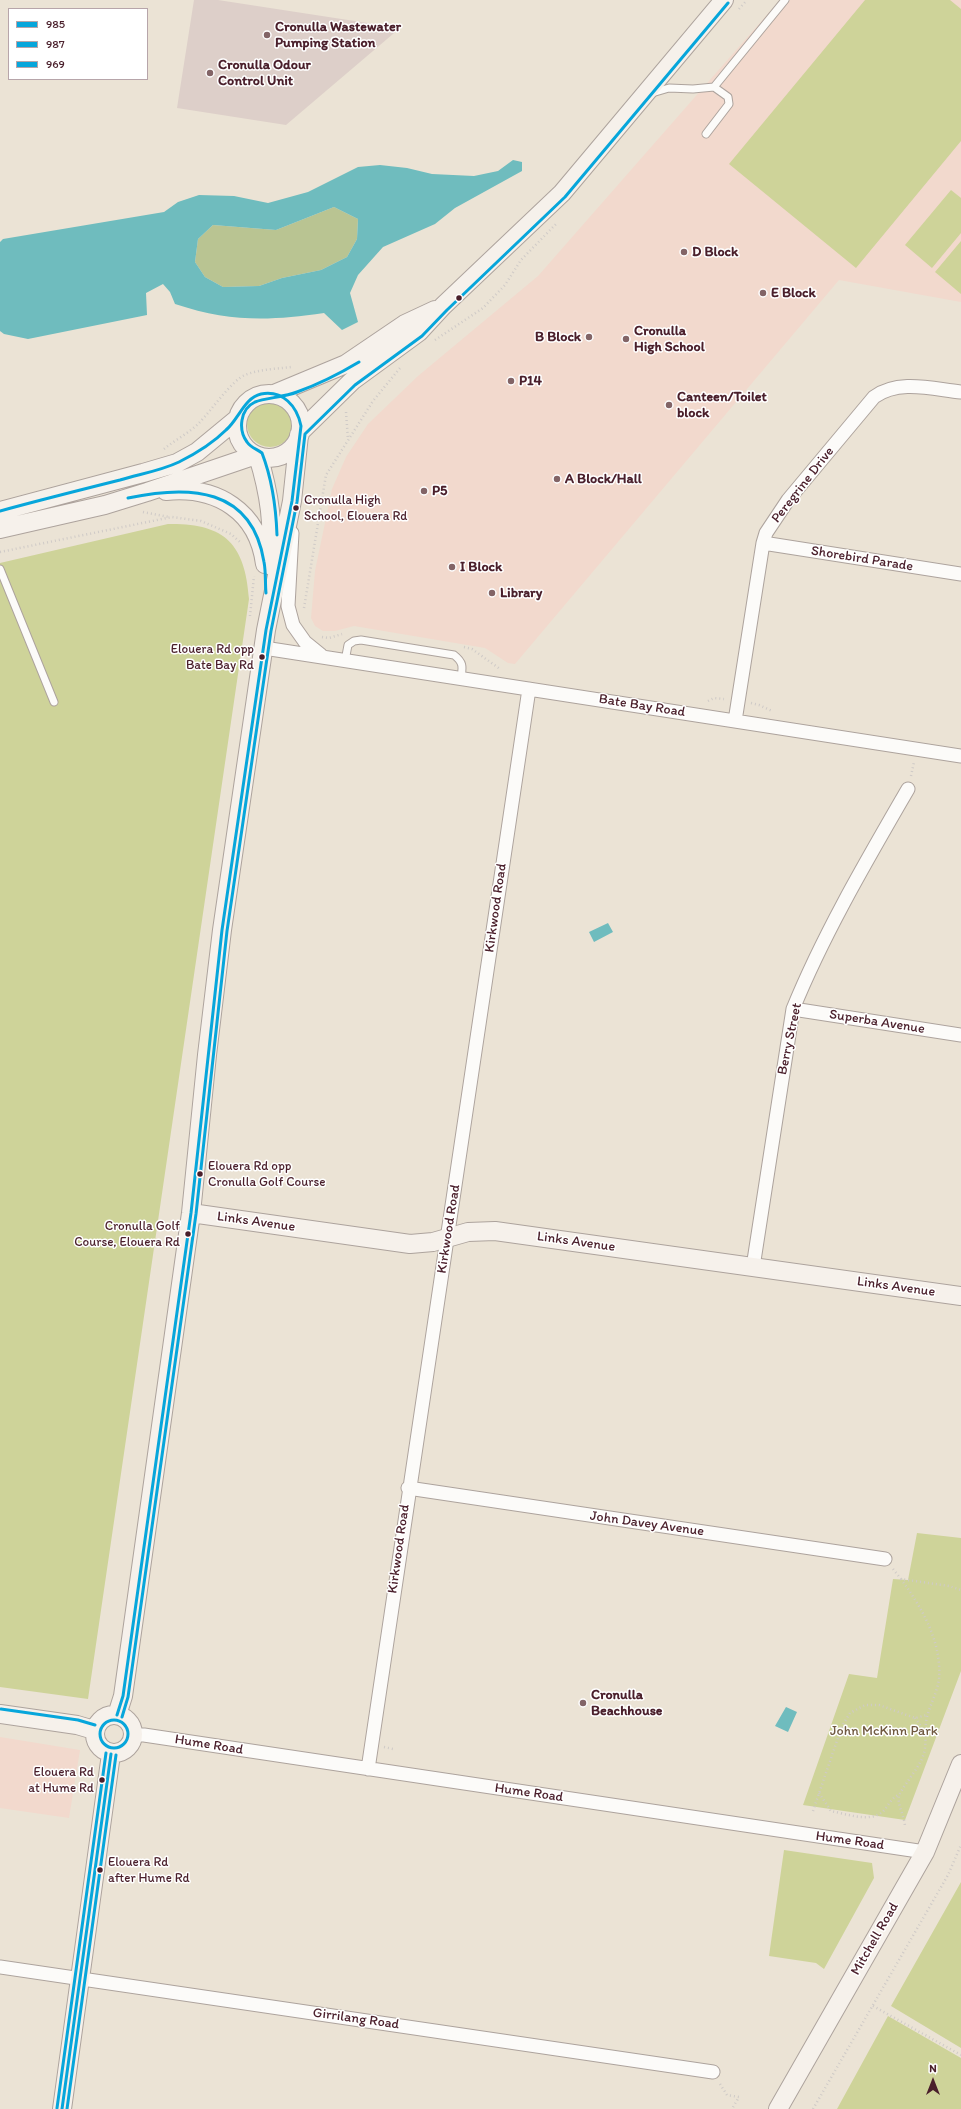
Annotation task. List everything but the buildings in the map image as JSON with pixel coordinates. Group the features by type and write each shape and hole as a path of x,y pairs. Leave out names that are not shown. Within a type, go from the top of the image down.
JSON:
{"street":[{"path":"444,306 405,324 346,364 274,394 258,395 242,408 237,418 236,427 240,440 249,451 257,455 267,458 281,455 292,447 300,434 340,391 419,332 444,306 562,193 724,0"},
{"name":"Peregrine Drive","path":"735,721 763,543 766,533 788,500 874,397 885,389 904,386 961,392"},
{"path":"117,1715 123,1696 191,1213 207,1054 220,946 266,630 292,501 300,434 300,421 297,410 289,401 274,394"},
{"path":"0,511 177,463 197,452 237,418"},
{"path":"0,529 105,505 257,455"},
{"path":"257,455 271,507 271,541 260,575"},
{"path":"147,492 189,490 207,493 236,508 248,520 258,538 264,557 260,575 266,630"},
{"name":"Bate Bay Road","path":"292,501 291,580 288,606 293,625 305,642 323,657"},
{"name":"Shorebird Parade","path":"763,543 961,574"},
{"name":"Bate Bay Road","path":"264,648 961,756"},
{"name":"Kirkwood Road","path":"368,1769 408,1488 447,1238 528,689"},
{"name":"Berry Street","path":"753,1266 793,1009 861,870 908,789"},
{"name":"Superba Avenue","path":"793,1009 961,1035"},
{"name":"Links Avenue","path":"191,1213 410,1244 422,1244 468,1232 495,1231 961,1296"},
{"name":"John Davey Avenue","path":"408,1488 885,1559"},
{"path":"0,1714 76,1725 94,1730"},
{"path":"117,1715 127,1720 133,1730 132,1742 124,1751 111,1754 105,1752 96,1743 94,1730 100,1720 105,1717 117,1715"},
{"name":"Hume Road","path":"133,1735 144,1735 925,1852"},
{"path":"62,2109 111,1754"},
{"name":"Mitchell Road","path":"778,2109 925,1852 961,1764"},
{"name":"Girrilang Road","path":"0,1967 712,2072"}],"lane":[{"path":"714,87 785,0"},
{"path":"645,94 669,88 693,89 714,87 728,97 729,104 706,134"},
{"path":"0,569 54,702"},
{"path":"345,661 348,645 354,641 361,640 454,655 461,660 463,666 461,678"}],"path":[{"path":"304,611 326,475 373,401 405,363"},
{"path":"345,406 348,441"},
{"path":"0,552 172,518 201,521 215,526 231,534 243,546"},
{"path":"249,622 255,578 260,575"},
{"path":"317,636 329,638 349,632"},
{"path":"462,646 472,649 496,667 503,670"},
{"path":"704,701 714,698 722,699"},
{"path":"908,789 916,749"},
{"path":"885,1559 901,1579 924,1613 936,1647 939,1679 927,1715 924,1730 926,1742 923,1754 899,1795 898,1800 903,1815 904,1826"},
{"path":"901,1579 949,1586 961,1590"},
{"path":"813,1811 842,1726 850,1713 857,1708 875,1705 915,1718 927,1715"},
{"path":"915,1718 924,1730"},
{"path":"819,1792 831,1811 869,1818 881,1813 895,1796 899,1795"},
{"path":"813,2109 948,1875 961,1845"},
{"path":"873,2006 961,2055"},
{"path":"712,2072 727,2095 739,2097 732,2109"}],"shaded area":[{"path":"194,0 218,0 400,28 286,125 177,108"},
{"name":"Cronulla High School","path":"780,0 961,0 961,302 839,280 515,664 508,663 485,648 354,626 335,631 323,631 315,626 311,618 315,571 332,489 346,457 368,424 418,376 538,276"},
{"path":"0,1737 80,1750 69,1818 0,1808"}],"green space":[{"path":"865,0 950,0 961,9 961,141 856,268 729,164"},
{"path":"951,190 961,198 961,233 932,268 905,245"},
{"path":"334,207 358,219 357,239 347,257 321,270 282,278 259,286 223,287 205,277 195,262 198,239 213,225 276,230"},
{"path":"961,241 961,294 935,272"},
{"path":"275,401 287,407 292,415 292,433 287,441 279,446 265,447 253,441 248,433 247,419 253,407 261,402"},
{"path":"168,524 204,527 228,540 236,550 243,564 247,580 249,599 88,1699 0,1687 0,563"},
{"name":"John McKinn Park","path":"917,1533 961,1538 961,1671 905,1820 803,1805 849,1674 877,1678 893,1579 908,1580"},
{"path":"784,1850 872,1863 874,1878 824,1969 816,1963 769,1956"},
{"path":"961,1882 961,2048 891,2006"},
{"path":"888,2016 961,2058 961,2109 837,2109"}],"water":[{"path":"513,160 522,162 522,171 455,208 435,224 383,247 358,275 350,293 358,322 342,330 324,313 285,318 249,318 231,317 195,310 175,304 170,292 163,284 146,293 147,315 28,339 4,334 0,331 0,242 3,239 164,212 178,202 199,195 234,196 268,203 308,192 358,167 380,165 407,168 432,174 474,176 498,171","holes":["334,207 358,219 357,239 347,257 321,270 282,278 259,286 223,287 205,277 195,262 198,239 213,225 276,230"]},
{"path":"608,923 613,932 594,942 589,932"},
{"path":"786,1707 797,1712 788,1732 775,1726"}],"transit line":[{"name":"987","path":"122,1717 128,1697 196,1214 227,931 271,631 297,502 305,434 355,385 422,336 447,310 565,197 728,3"},
{"name":"987","path":"277,535 276,514 271,483 262,453 250,446 242,432 242,420 246,410 255,402 292,394 344,371 359,362"},
{"name":"985","path":"0,511 165,468 179,462 197,452 221,435 231,425 246,404 255,396 261,394 269,393 282,397 292,406 299,419 301,426 292,501 266,630 222,930 191,1213 123,1696 117,1715"},
{"name":"985","path":"128,498 173,492 195,493 214,497 232,505 246,519 257,537 265,566 266,593"},
{"name":"969","path":"1,1709 78,1720 95,1725"},
{"name":"969","path":"114,1720 124,1724 128,1734 124,1744 114,1748 104,1744 100,1734 104,1724 114,1720"},
{"name":"969","path":"57,2108 106,1753"},
{"name":"985","path":"62,2109 111,1754"},
{"name":"987","path":"67,2109 116,1755"}],"place":[{"name":"Cronulla Wastewater Pumping Station","path":"267,35"},
{"name":"Cronulla Odour Control Unit","path":"210,73"},
{"name":"D Block","path":"684,252"},
{"name":"E Block","path":"763,293"},
{"name":"B Block","path":"589,337"},
{"name":"Cronulla High School","path":"626,339"},
{"name":"P14","path":"511,381"},
{"name":"Canteen/Toilet block","path":"669,405"},
{"name":"A Block/Hall","path":"557,479"},
{"name":"P5","path":"424,491"},
{"name":"Cronulla High School, Elouera Rd","path":"296,508"},
{"name":"I Block","path":"452,567"},
{"name":"Library","path":"492,593"},
{"name":"Elouera Rd opp Bate Bay Rd","path":"262,657"},
{"name":"Elouera Rd opp Cronulla Golf Course","path":"200,1174"},
{"name":"Cronulla Golf Course, Elouera Rd","path":"188,1234"},
{"name":"Cronulla Beachhouse","path":"583,1703"},
{"name":"Elouera Rd at Hume Rd","path":"102,1780"},
{"name":"Elouera Rd after Hume Rd","path":"100,1870"}]}
